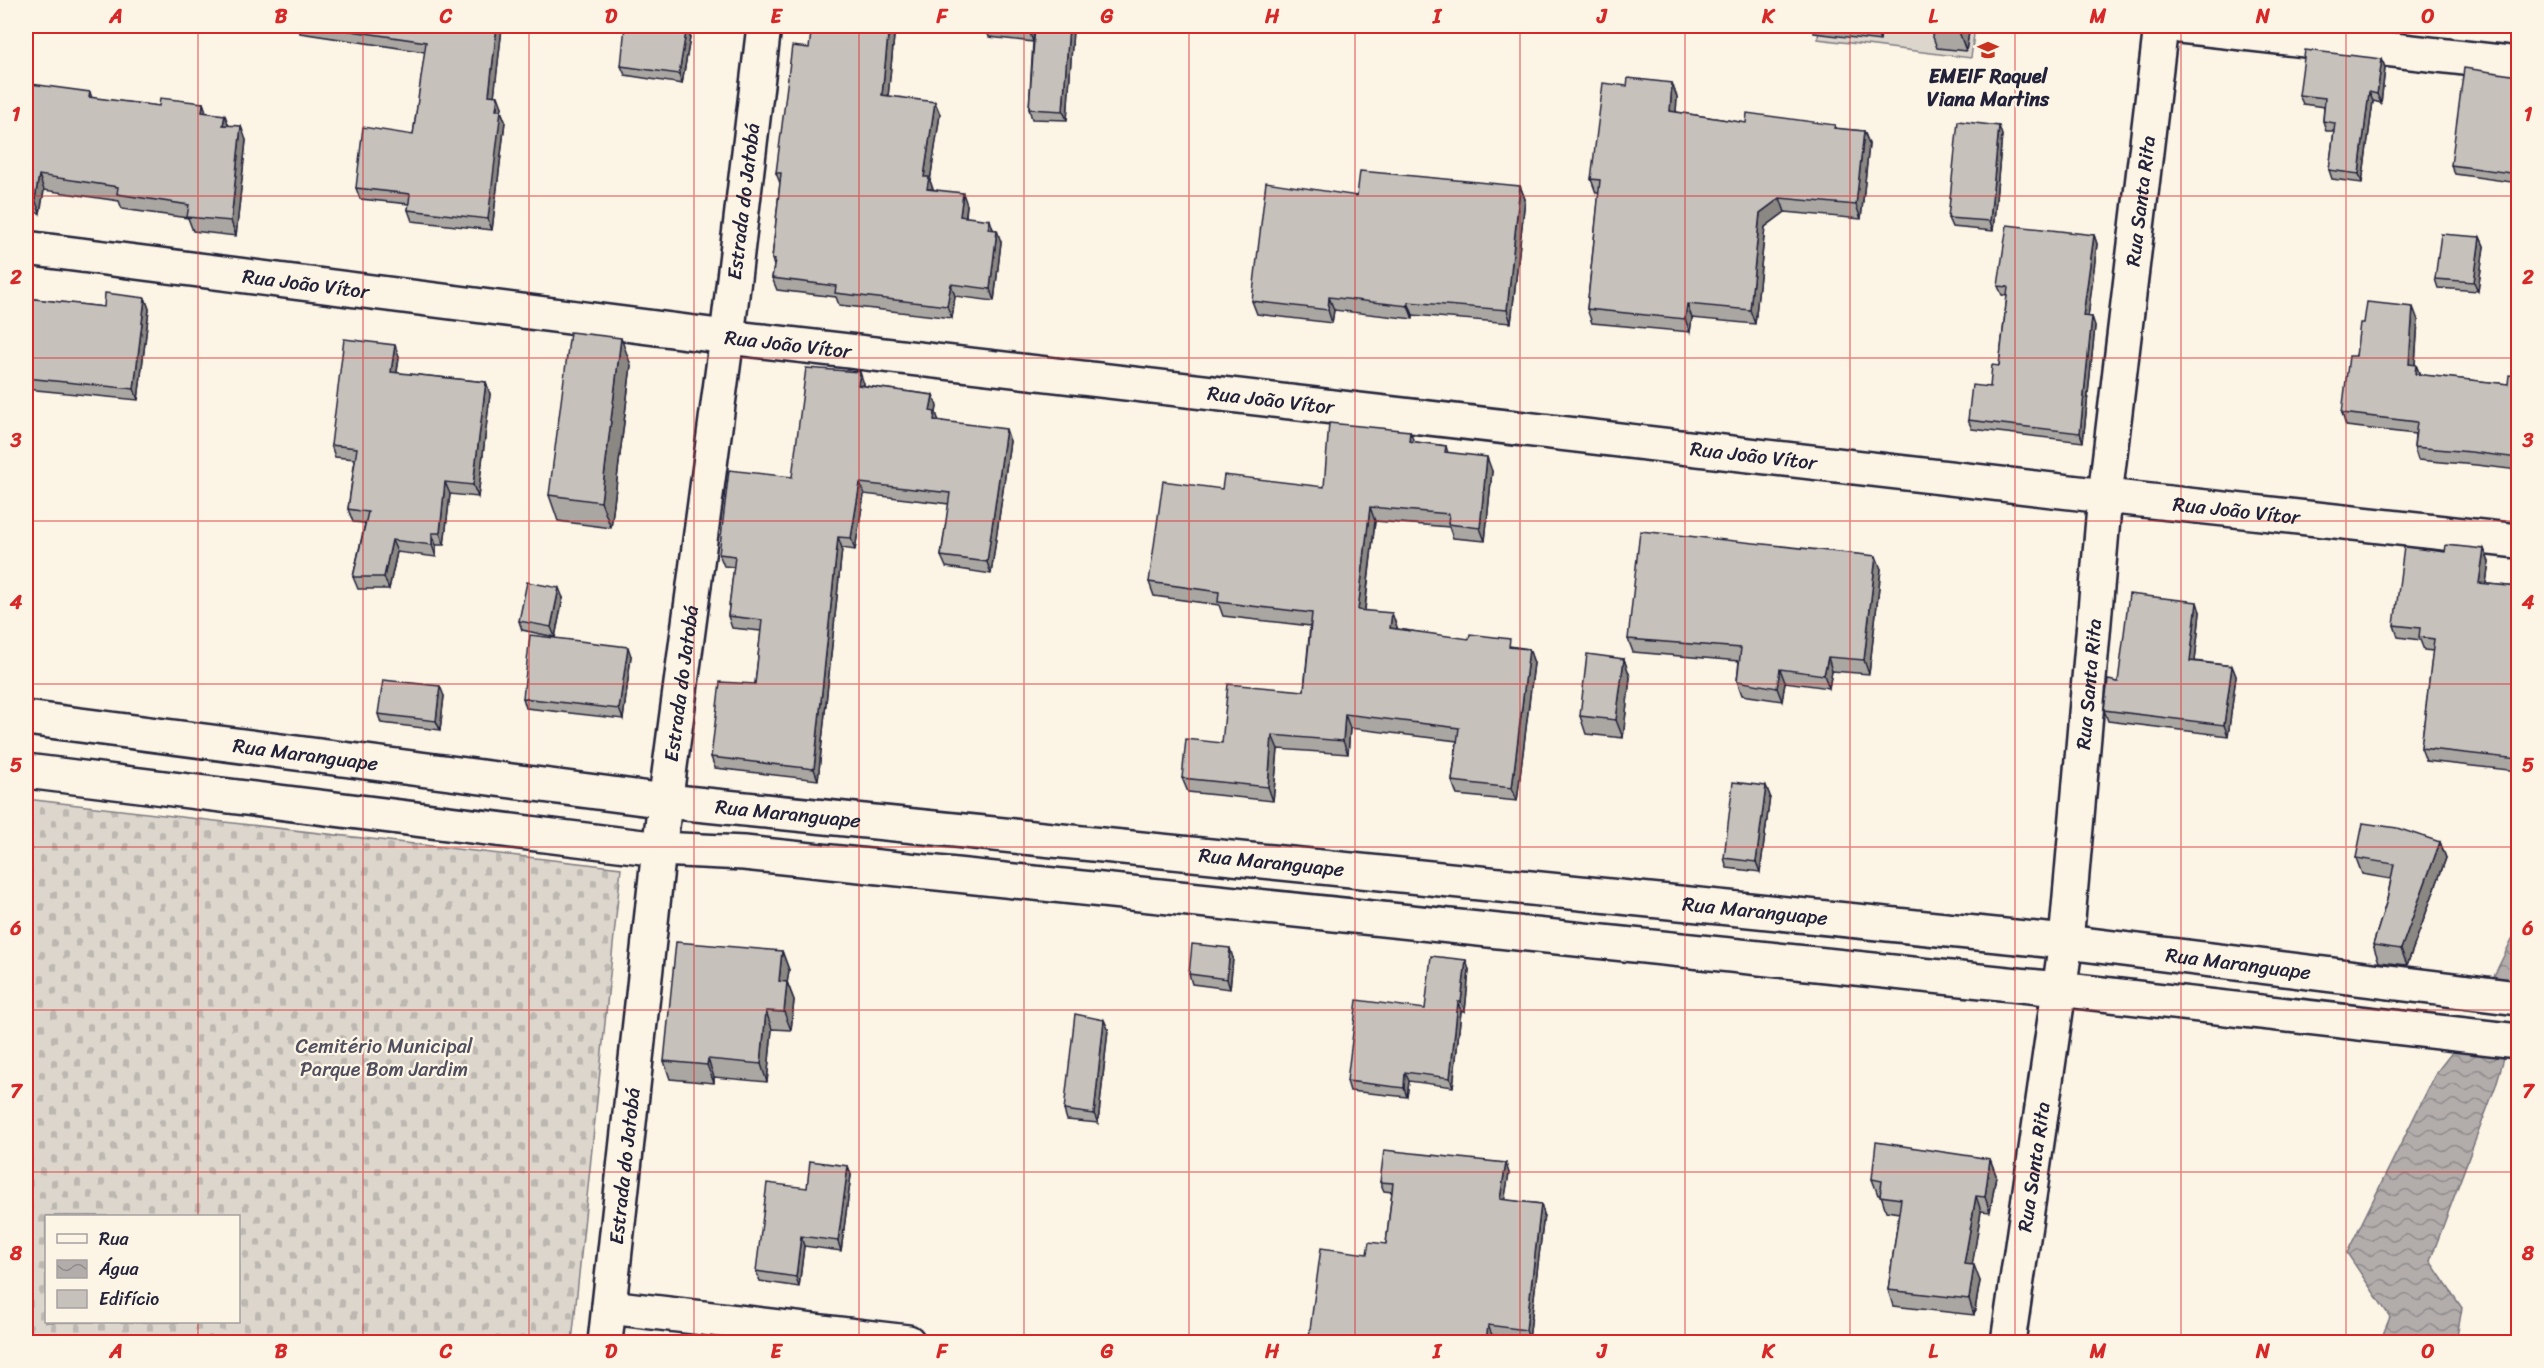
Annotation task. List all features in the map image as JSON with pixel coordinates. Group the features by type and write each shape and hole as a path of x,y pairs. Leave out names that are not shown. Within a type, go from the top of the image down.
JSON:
{"street":[{"name":"Estrada do Jatobá","path":"605,1342 659,849 727,337 764,26"},
{"name":"Rua Santa Rita","path":"2007,1342 2066,942 2105,496 2161,26"},
{"path":"2180,26 2518,64"},
{"name":"Rua João Vítor","path":"26,248 727,337 2105,496 2518,541"},
{"name":"Rua Maranguape","path":"26,718 666,801 2066,942 2518,998"},
{"path":"26,771 659,849 744,853 2058,989 2518,1041"},
{"path":"609,1307 908,1342"}],"green space":[{"path":"1819,26 1975,26 1971,58 1818,39"},
{"name":"Cemitério Municipal Parque Bom Jardim","path":"26,799 621,868 572,1342 26,1342"}],"water":[{"path":"2518,927 2518,984 2488,988"},
{"path":"2457,1046 2506,1051 2496,1085 2430,1261 2462,1308 2456,1342 2380,1342 2390,1317 2347,1253 2436,1073"}],"building":[{"path":"317,26 497,26 489,95 498,96 496,110 501,110 488,219 408,210 410,194 356,188 363,127 413,135 426,42"},
{"path":"625,26 687,26 679,74 621,66"},
{"path":"812,26 889,26 882,95 935,102 924,177 929,177 927,189 963,193 960,216 990,220 988,229 997,230 990,289 951,284 947,306 835,293 836,286 772,278 781,173 776,173 792,46 809,48"},
{"path":"988,26 1029,26 1029,30"},
{"path":"1035,26 1069,26 1063,111 1029,109"},
{"path":"2305,50 2382,59 2377,94 2369,92 2359,174 2329,170 2335,123 2323,121 2325,98 2299,95"},
{"path":"2464,68 2518,76 2518,174 2451,165"},
{"path":"1628,78 1672,83 1670,111 1746,123 1747,113 1864,131 1856,205 1780,198 1760,213 1750,310 1687,304 1685,319 1587,309 1600,180 1591,179 1603,83 1627,86"},
{"path":"31,84 90,92 89,97 159,106 160,98 203,103 202,112 225,115 223,125 241,126 231,221 187,217 189,205 117,194 118,187 39,175 35,199 26,198 26,92 30,92"},
{"path":"1958,121 1999,126 1990,221 1948,218"},
{"path":"1360,171 1520,186 1507,310 1408,302 1408,306 1329,297 1328,310 1252,301 1266,182 1357,196"},
{"path":"2518,200 2518,240 2513,239"},
{"path":"2007,225 2094,235 2083,316 2092,317 2080,433 1968,420 1972,385 1990,387 1992,365 1999,366 2008,287 1998,286"},
{"path":"2441,234 2480,237 2474,282 2435,279"},
{"path":"105,293 145,298 134,389 26,378 26,298 104,307"},
{"path":"2367,302 2413,307 2409,364 2416,365 2415,374 2508,384 2509,375 2518,376 2518,458 2414,447 2417,422 2342,413 2349,356 2356,356 2360,323 2364,323"},
{"path":"570,332 621,338 601,502 549,495"},
{"path":"344,339 395,345 391,372 486,382 473,485 445,482 440,533 432,533 432,545 392,540 384,577 353,577 368,512 348,509 357,448 331,445"},
{"path":"806,368 860,372 858,385 933,395 930,411 935,412 934,420 1006,429 987,562 941,556 950,493 860,483 851,538 838,537 814,769 711,757 720,682 755,684 762,620 728,616 735,556 719,554 729,470 792,477"},
{"path":"1329,423 1410,431 1409,441 1446,446 1445,452 1487,457 1480,528 1448,524 1449,514 1370,507 1358,610 1392,613 1390,628 1469,639 1470,634 1510,639 1509,647 1529,649 1512,788 1452,781 1459,728 1345,714 1343,741 1272,735 1268,787 1182,778 1186,739 1222,743 1228,684 1304,691 1312,613 1218,602 1219,592 1149,582 1163,481 1222,489 1224,475 1324,487"},
{"path":"1640,531 1876,556 1864,660 1828,657 1824,675 1780,669 1777,688 1737,681 1741,648 1628,639"},
{"path":"2446,545 2484,549 2479,583 2518,587 2518,759 2421,748 2434,639 2419,637 2420,628 2394,625 2404,547 2445,552"},
{"path":"527,582 559,588 551,627 519,621"},
{"path":"2129,594 2197,602 2190,661 2232,666 2224,725 2104,710 2108,680 2118,682"},
{"path":"530,635 628,647 619,709 523,698"},
{"path":"1587,654 1624,659 1616,720 1580,716"},
{"path":"383,680 440,686 436,721 378,714"},
{"path":"1733,782 1766,786 1756,862 1724,858"},
{"path":"2363,823 2397,828 2440,842 2401,949 2373,945 2387,900 2394,864 2356,858"},
{"path":"676,942 782,951 779,981 787,982 784,1012 766,1011 761,1064 708,1059 707,1065 664,1061"},
{"path":"1192,944 1230,948 1227,979 1189,974"},
{"path":"1431,956 1466,960 1461,1002 1458,1002 1450,1078 1405,1072 1404,1088 1347,1081 1357,1000 1425,1009"},
{"path":"1075,1014 1104,1020 1094,1114 1064,1110"},
{"path":"1876,1142 1990,1159 1985,1197 1976,1196 1964,1264 1974,1265 1969,1299 1888,1290 1901,1199 1880,1196 1882,1181 1872,1179"},
{"path":"1384,1150 1506,1163 1500,1199 1541,1204 1526,1330 1488,1325 1486,1342 1414,1339 1414,1342 1352,1342 1309,1337 1321,1248 1367,1254 1369,1242 1386,1244 1393,1183 1380,1182"},
{"path":"810,1161 848,1166 838,1241 801,1236 796,1277 756,1271 767,1183 807,1188"}],"place":[{"name":"EMEIF Raquel Viana Martins","path":"1988,50"}]}
